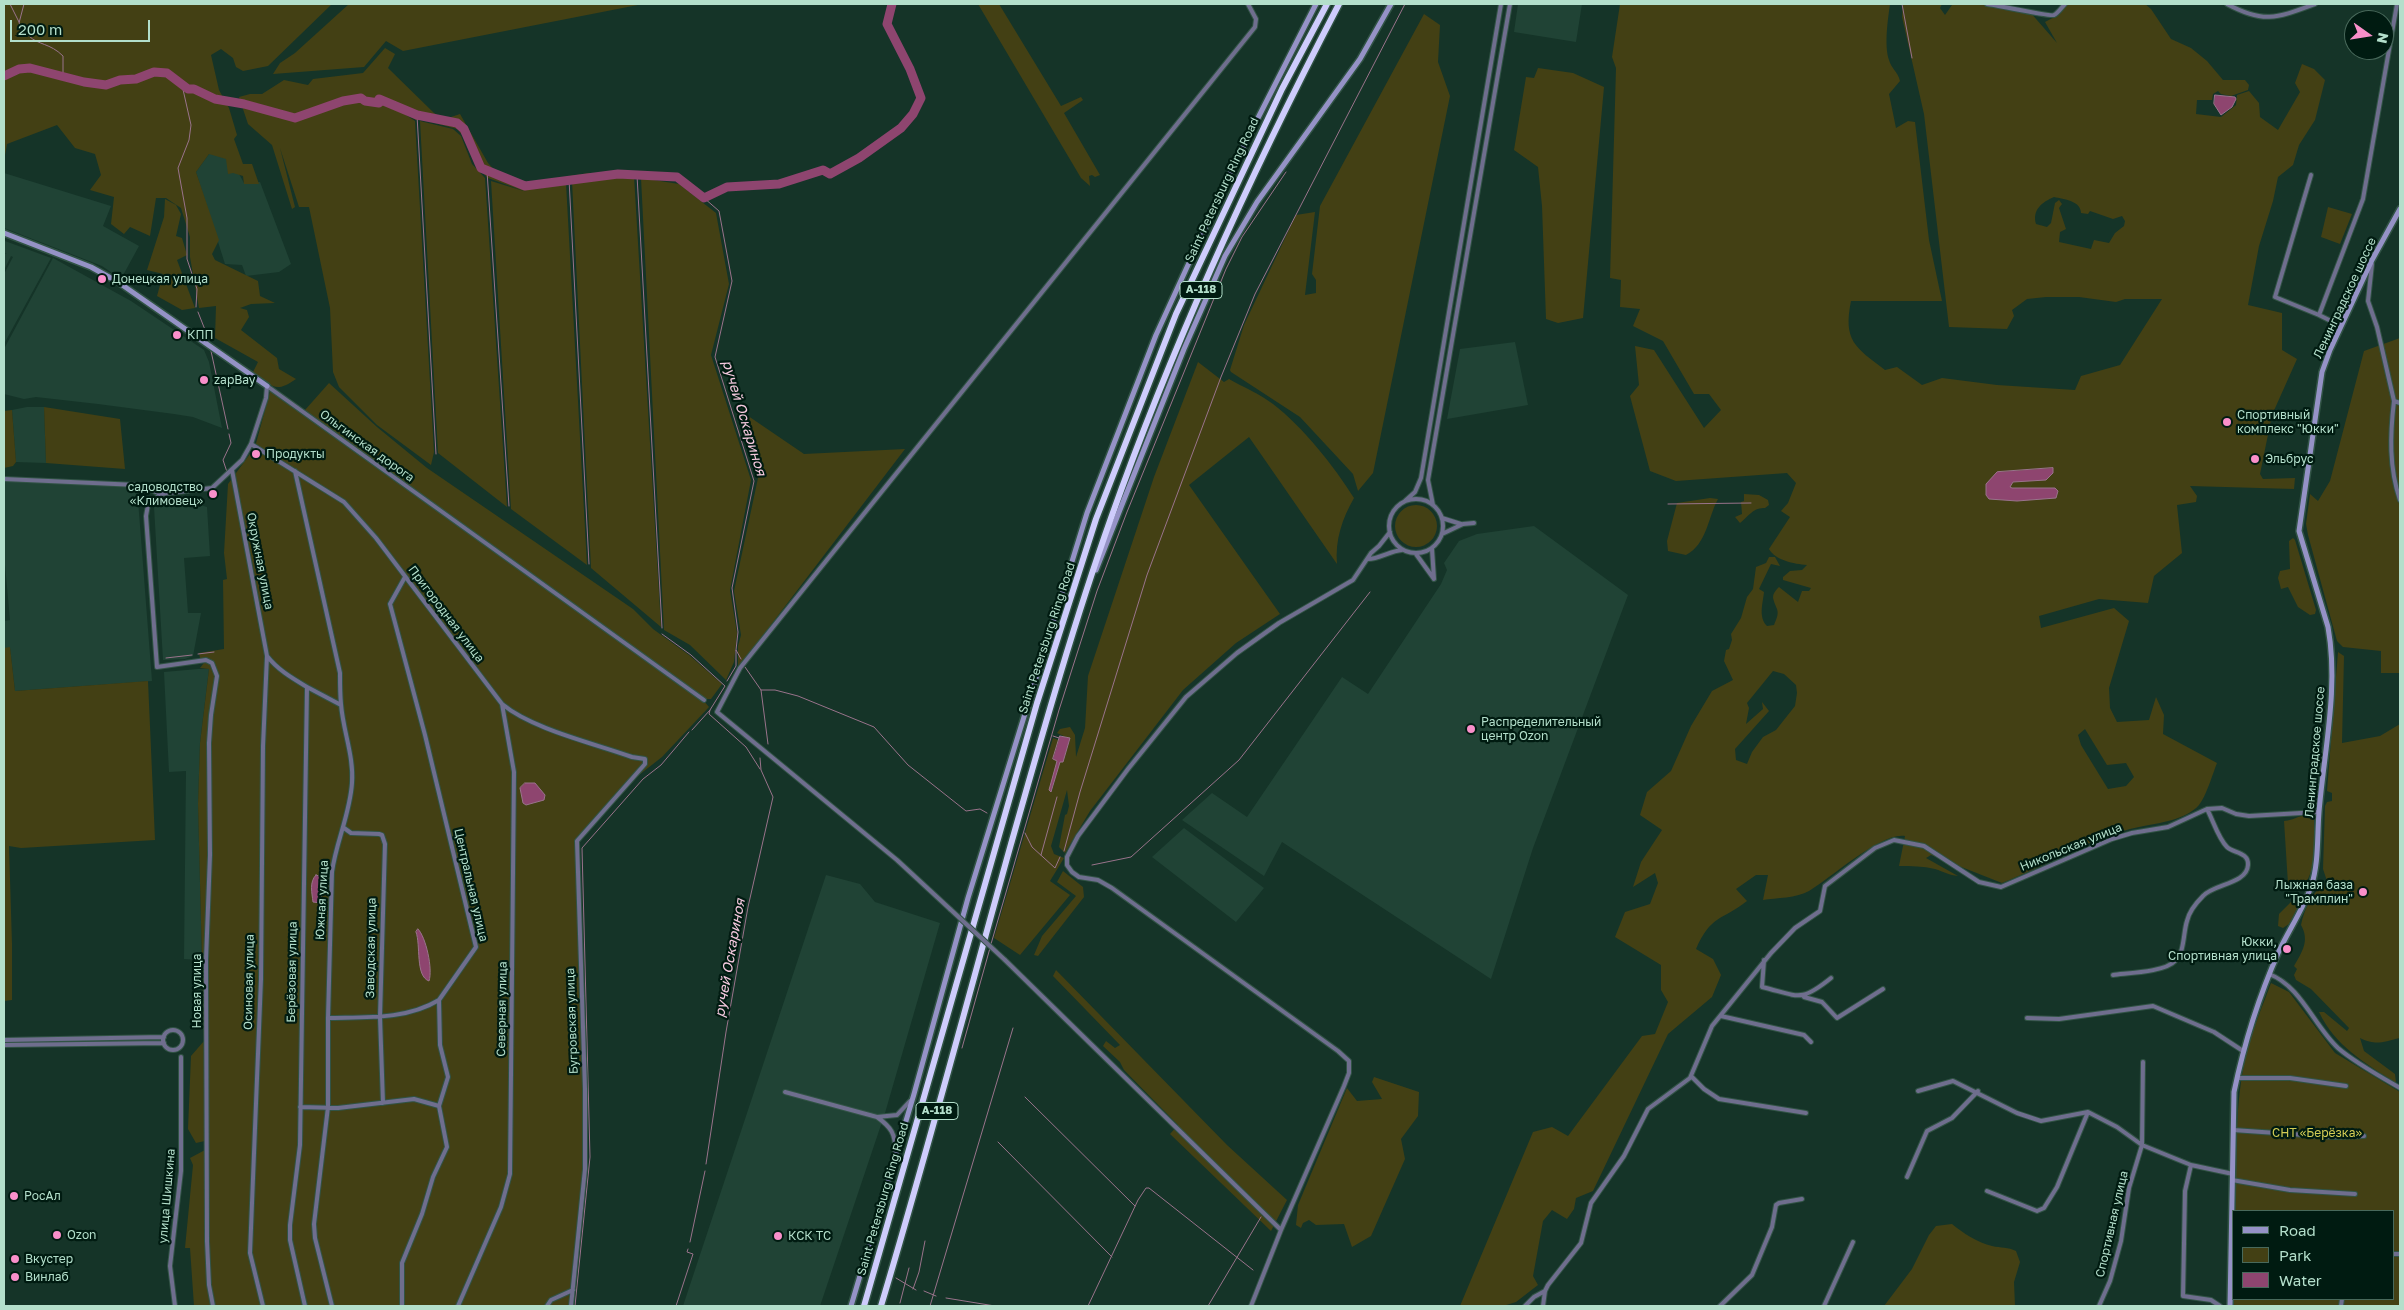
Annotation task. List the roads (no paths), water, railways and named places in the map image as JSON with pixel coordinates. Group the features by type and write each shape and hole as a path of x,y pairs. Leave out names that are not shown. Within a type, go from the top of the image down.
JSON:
{"highway":[{"name":"Saint Petersburg Ring Road","path":"862,1306 869,1289 1037,704 1096,519 1176,314 1282,89 1327,4"},
{"name":"Saint Petersburg Ring Road","path":"881,1306 1047,718 1111,520 1177,344 1243,196 1340,4"}],"street":[{"path":"1248,4 1256,19 1255,27 740,668 716,712 897,860 1004,960 1281,1230"},
{"path":"851,1306 914,1094 971,888 1087,513 1156,335 1235,162 1315,4"},
{"path":"1089,587 1184,349 1225,256 1257,202 1360,59 1391,4"},
{"path":"1402,550 1396,545 1390,532 1390,518 1394,511 1415,492 1421,478 1502,4"},
{"path":"1474,523 1449,522 1442,518 1433,505 1428,480 1510,4"},
{"path":"1987,4 2021,9 2049,16 2055,15 2065,4"},
{"path":"2228,4 2259,18 2276,16 2315,4"},
{"path":"2319,315 2362,199 2397,4"},
{"path":"2311,176 2275,297 2341,326"},
{"name":"Ленинградское шоссе","path":"2230,1306 2233,1130 2237,1078 2243,1051 2269,974 2313,881 2318,852 2319,812 2331,690 2331,643 2328,627 2299,531 2322,372 2372,260 2400,209"},
{"name":"Ольгинская дорога","path":"4,232 91,267 118,282 267,386 704,700"},
{"path":"2372,260 2368,301 2377,327 2394,401 2390,439 2394,475 2400,500"},
{"path":"4,479 138,485 161,494 212,488 242,460 251,444 266,398 267,386"},
{"path":"2394,401 2400,403"},
{"name":"Пригородная улица","path":"251,444 344,502 376,538 502,704 512,712 536,723 632,757 645,759"},
{"name":"Окружная улица","path":"232,470 267,656"},
{"name":"Южная улица","path":"295,470 340,673 341,705 350,745 352,781 344,828 335,852 332,872 328,1018 328,1107 314,1224 315,1238 332,1306"},
{"name":"Новая улица","path":"161,494 148,505 146,516 157,667 206,660 212,663 217,676 210,715 210,855 206,960 207,1241 209,1285 213,1306"},
{"path":"1405,501 1419,499 1433,505"},
{"path":"1442,518 1442,534"},
{"path":"1416,554 1434,579 1432,549 1442,534 1463,524"},
{"path":"1251,1306 1281,1230 1344,1086 1349,1073 1349,1061 1338,1051 1112,888 1098,880 1078,877 1067,865 1067,857 1078,836 1186,697 1237,653 1280,623 1353,580 1390,532"},
{"path":"1368,559 1375,559 1391,551 1402,550 1416,554 1432,549"},
{"name":"Центральная улица","path":"405,577 390,604 425,735 476,947 440,1000"},
{"path":"267,656 274,665 307,687 341,705"},
{"name":"Осиновая улица","path":"262,1306 250,1253 260,978 263,746 267,656"},
{"name":"Берёзовая улица","path":"305,1306 290,1240 300,1145 307,687"},
{"name":"Северная улица","path":"458,1306 501,1207 510,1174 514,772 502,704"},
{"name":"Бугровская улица","path":"571,1306 585,1169 585,1089 578,841 645,764 645,759"},
{"name":"Никольская улица","path":"1764,960 1795,928 1820,911 1825,886 1828,882 1875,848 1894,840 1906,840 1929,848 1968,876 1985,884 2000,887 2112,839 2132,833 2168,827 2208,810 2222,808 2236,814 2249,816 2319,812"},
{"path":"2113,975 2164,968 2176,961 2183,944 2187,919 2196,903 2205,893 2241,877 2247,870 2246,858 2227,847 2208,810"},
{"name":"Заводская улица","path":"344,828 351,833 379,834 384,839 380,1017 382,1102"},
{"path":"1764,960 1762,987 1822,1002 1837,1018 1883,989"},
{"path":"1525,1306 1534,1296 1544,1291 1581,1243 1591,1203 1624,1156 1648,1110 1691,1076 1712,1026 1764,960"},
{"path":"2269,974 2282,981 2303,1002 2337,1047 2400,1088"},
{"path":"1803,997 1812,993 1831,978"},
{"path":"328,1018 380,1017 411,1012 440,1000 440,1045 448,1077 439,1106 447,1147 433,1177 422,1214 402,1263 402,1306"},
{"path":"2027,1018 2060,1019 2153,1006 2214,1032 2243,1051"},
{"path":"1721,1016 1804,1035 1811,1042"},
{"path":"175,1030 181,1034 183,1040 181,1046 175,1050 168,1048 164,1043 164,1037 168,1032 175,1030"},
{"path":"4,1040 164,1037"},
{"path":"4,1045 164,1043"},
{"name":"улица Шишкина","path":"175,1306 170,1266 181,1171 181,1057"},
{"name":"Спортивная улица","path":"2099,1306 2110,1281 2121,1241 2129,1188 2142,1145 2143,1062"},
{"path":"1691,1076 1704,1089 1719,1099 1806,1113"},
{"path":"2237,1078 2290,1078 2346,1086"},
{"path":"1918,1091 1954,1081 2017,1113 2041,1121 2088,1112 2117,1127 2142,1145 2191,1165 2232,1177 2290,1190 2355,1194"},
{"path":"786,1092 877,1117 897,1115 904,1110 914,1094"},
{"path":"1907,1177 1927,1131 1952,1118 1978,1092"},
{"path":"300,1107 328,1107 414,1099 439,1106"},
{"path":"1987,1191 2037,1211 2044,1208 2057,1187 2088,1112"},
{"path":"877,1117 892,1129 895,1137 895,1156"},
{"path":"2233,1130 2334,1137 2364,1136"},
{"path":"2191,1165 2185,1191 2183,1296 2211,1300 2220,1306"},
{"path":"1721,1305 1752,1275 1772,1227 1776,1205 1802,1199"},
{"path":"1824,1306 1853,1242"},
{"path":"547,1306 551,1300 573,1290"},
{"path":"1543,1306 1544,1291"},
{"path":"1721,1305 1727,1306"}],"water":[{"path":"2215,95 2235,97 2236,99 2232,107 2221,115 2214,104"},
{"path":"2053,468 2053,473 2046,480 2013,482 2010,487 2055,488 2058,491 2056,498 2017,501 1989,499 1986,495 1986,484 1997,472"},
{"path":"1060,736 1070,738 1051,792 1049,790 1057,761 1053,759"},
{"path":"525,783 535,783 545,795 544,800 526,805 523,803 520,788"},
{"path":"316,875 322,877 321,903 313,902 312,884"},
{"path":"418,929 424,939 428,954 429,981 425,978 420,967 416,932"}],"waterway":[{"path":"10,4 19,22"},
{"path":"24,4 19,23 33,39 63,56 63,77"},
{"path":"4,76 19,69 30,68 84,82 106,85 120,80 136,79 154,72 167,73 188,89 194,89 215,99 244,104 295,118 343,101 361,98 365,101 379,103 379,99 417,115 457,123 464,129 481,168 525,186 618,174 677,177 704,198 727,187 779,184 823,170 830,174 859,158 901,128 913,114 921,98 910,69 887,24 892,4"},
{"path":"1064,851 1080,792 1147,575 1221,377 1255,294 1405,4"},
{"path":"1902,4 1912,58"},
{"path":"182,85 191,125 189,140 178,168 187,218 187,259 197,289 196,307"},
{"path":"417,115 436,454"},
{"path":"487,171 509,506"},
{"path":"991,944 1059,710 1097,591 1127,512 1226,269 1242,237 1286,172"},
{"path":"637,175 662,628"},
{"path":"569,179 589,564"},
{"name":"ручей Оскариноя","path":"704,198 719,211 732,281 715,357 754,481 732,588 738,632 736,650"},
{"path":"198,312 209,340"},
{"path":"211,351 228,429"},
{"path":"227,472 223,460 231,443 229,434"},
{"path":"1668,504 1751,503"},
{"path":"1092,865 1131,857 1239,760 1370,592"},
{"path":"662,634 691,655 725,686 710,710"},
{"name":"ручей Оскариноя","path":"727,681 736,666 736,650 741,659"},
{"path":"198,654 214,652"},
{"path":"166,658 192,655"},
{"name":"ручей Оскариноя","path":"745,667 761,690 768,744"},
{"path":"761,690 775,690 798,696 874,727 908,765 966,811 980,809 987,813"},
{"path":"692,730 710,710 709,714 746,747 760,769"},
{"path":"575,1306 590,1157 582,848 643,779 661,765 689,732"},
{"path":"1053,736 1059,738"},
{"name":"ручей Оскариноя","path":"706,1164 726,1032 748,907 773,797 761,770 760,758"},
{"path":"1041,855 1057,797"},
{"path":"1025,833 1032,847 1055,868 1060,857"},
{"path":"962,1048 990,948"},
{"path":"930,1306 1013,1028"},
{"path":"1025,1097 1135,1206"},
{"path":"998,1142 1112,1257"},
{"name":"ручей Оскариноя","path":"690,1242 705,1171"},
{"path":"1088,1306 1138,1200 1146,1188 1149,1188 1253,1270"},
{"path":"1208,1306 1261,1217"},
{"path":"913,1289 919,1272 925,1241"},
{"name":"ручей Оскариноя","path":"676,1306 693,1254 687,1252 688,1249"},
{"path":"900,1303 909,1268"},
{"path":"896,1278 916,1290"},
{"path":"924,1291 936,1296"},
{"path":"946,1298 995,1306"}],"place":[{"name":"Донецкая улица","path":"102,279"},
{"name":"КПП","path":"177,335"},
{"name":"zapBay","path":"204,380"},
{"name":"Спортивный комплекс \"Юкки\"","path":"2227,422"},
{"name":"Продукты","path":"256,454"},
{"name":"Эльбрус","path":"2255,459"},
{"name":"садоводство «Климовец»","path":"213,494"},
{"name":"Распределительный центр Ozon","path":"1471,729"},
{"name":"Лыжная база \"Трамплин\"","path":"2363,892"},
{"name":"Юкки, Спортивная улица","path":"2287,949"},
{"name":"РосАл","path":"14,1196"},
{"name":"Ozon","path":"57,1235"},
{"name":"КСК ТС","path":"778,1236"},
{"name":"Вкустер","path":"15,1259"},
{"name":"Винлаб","path":"15,1277"}],"park label":[{"name":"СНТ «Берёзка»","path":"2317,1133"}]}
